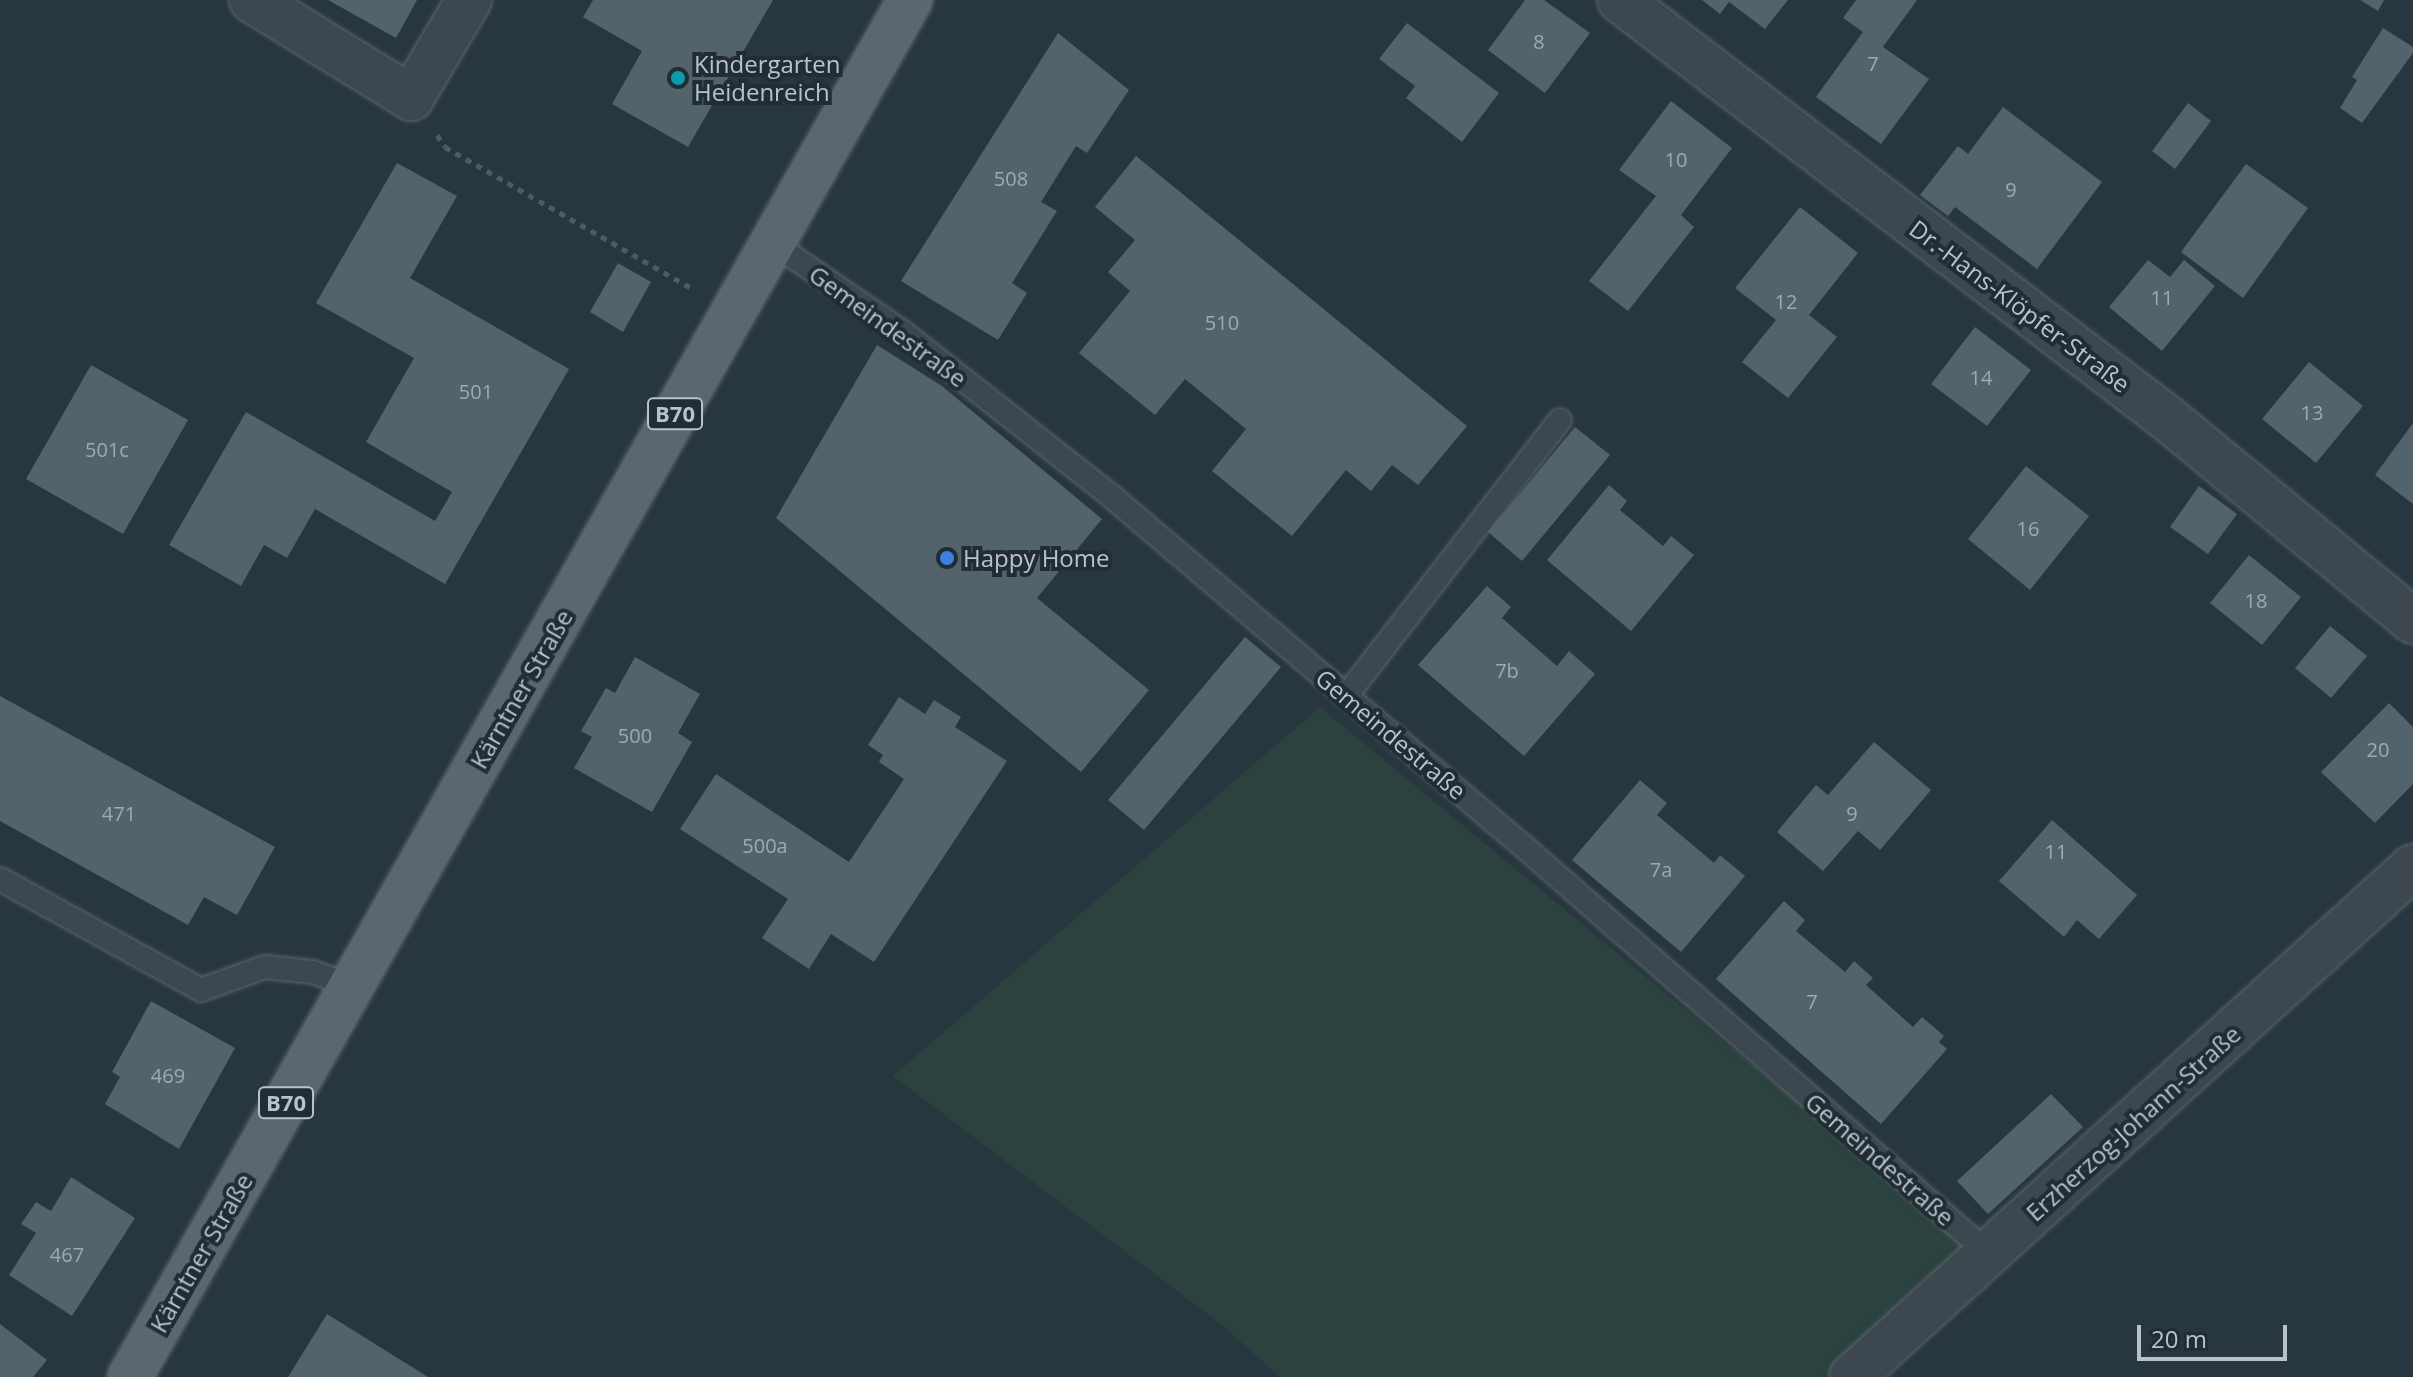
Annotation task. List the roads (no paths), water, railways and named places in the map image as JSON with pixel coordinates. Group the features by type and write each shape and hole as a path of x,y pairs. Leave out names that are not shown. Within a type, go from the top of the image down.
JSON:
{"main road":[{"name":"Kärntner Straße","path":"130,1377 596,561 731,311 910,0"}],"street":[{"path":"252,0 411,98 469,0"},
{"name":"Dr.-Hans-Klöpfer-Straße","path":"1620,0 2167,418 2413,621"},
{"name":"Erzherzog-Johann-Straße","path":"1852,1377 2413,867"}],"lane":[{"name":"Gemeindestraße","path":"771,242 904,333 1346,696 1989,1254"},
{"path":"1346,696 1560,420"},
{"path":"0,879 201,990 265,967 313,972 352,986"}],"place":[{"name":"Kindergarten Heidenreich","path":"678,78"},
{"name":"Happy Home","path":"947,558"}]}
